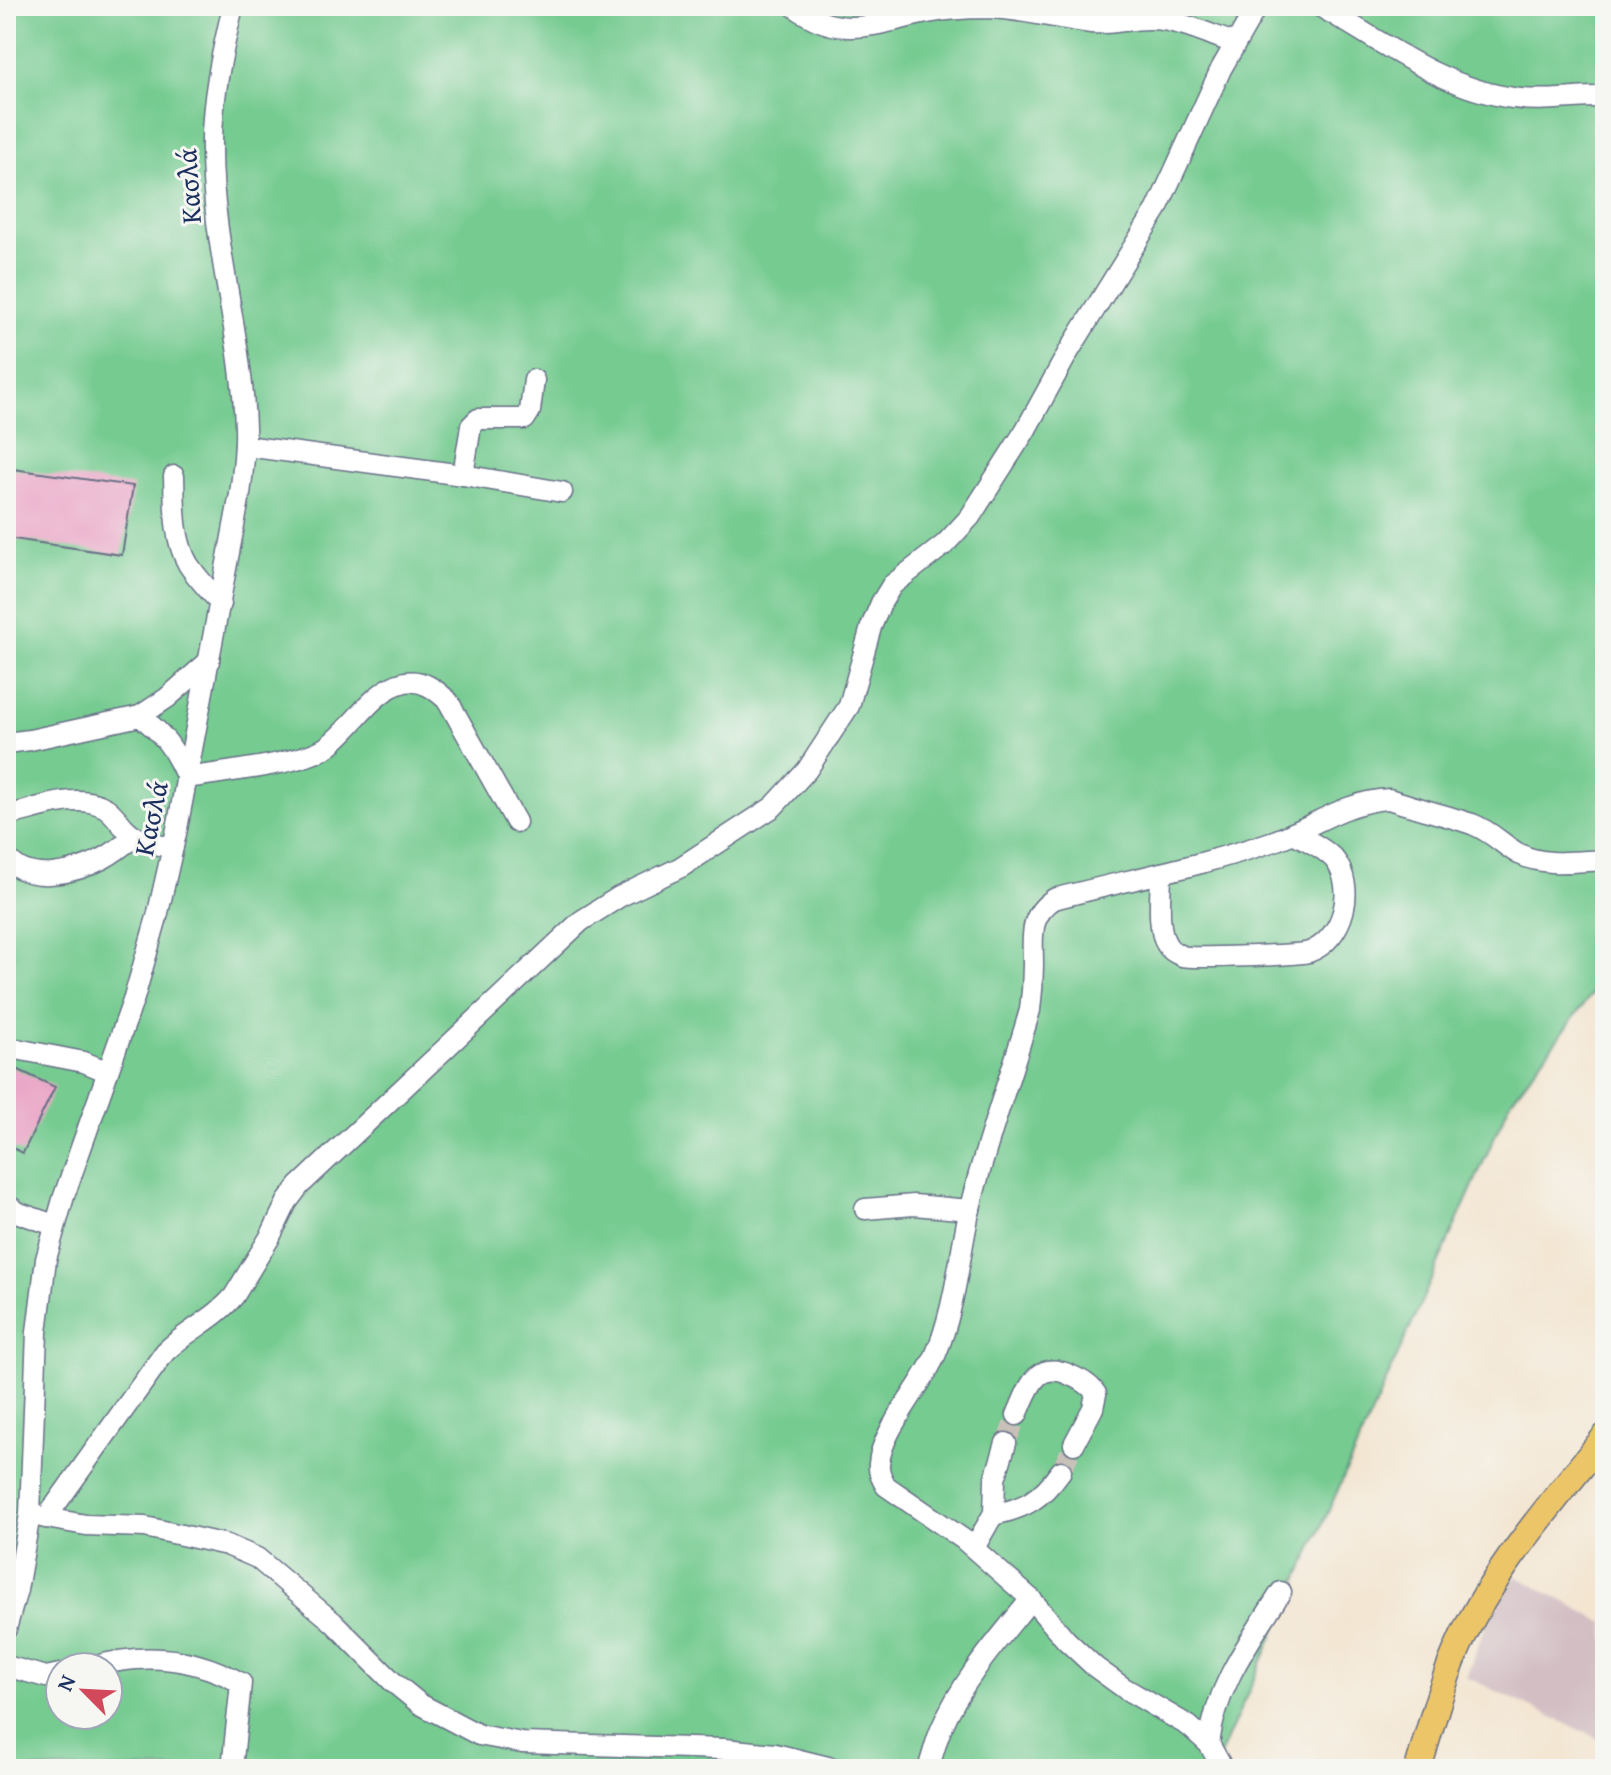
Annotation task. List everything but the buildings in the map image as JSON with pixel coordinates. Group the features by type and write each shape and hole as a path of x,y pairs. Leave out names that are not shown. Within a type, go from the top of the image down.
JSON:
{"main road":[{"path":"1418,1769 1453,1662 1478,1608 1509,1561 1600,1452"}],"street":[{"name":"Κασλά","path":"6,1629 38,1516 37,1332 54,1225 147,954 173,847 236,520 245,446 243,400 217,217 212,150 218,78 233,6"},
{"path":"794,6 824,23 851,28 917,11 993,8 1094,23 1118,24 1152,19 1171,22 1234,43"},
{"path":"836,1769 775,1754 724,1749 522,1743 479,1735 420,1704 393,1682 333,1622 257,1558 227,1545 145,1527 86,1525 38,1516 165,1352 227,1305 299,1186 581,921 619,897 681,867 773,807 807,770 849,706 871,627 881,603 892,585 945,544 970,517 1025,431 1069,351 1157,209 1234,43 1257,6"},
{"path":"1319,6 1421,67 1450,80 1512,98 1605,97"},
{"path":"463,475 467,433 471,426 478,419 525,419 530,411 534,380"},
{"path":"245,446 463,475 562,492"},
{"path":"174,476 176,531 181,549 189,565 221,604"},
{"path":"6,743 140,716 167,698 209,661"},
{"path":"140,716 162,733 187,778 298,759 324,748 384,693 409,681 421,683 436,690 448,701 516,822"},
{"path":"1223,1769 1209,1744 1189,1726 1095,1667 1066,1640 1031,1599 974,1548 886,1486 879,1464 886,1441 917,1392 946,1326 970,1210 1030,1010 1033,993 1032,928 1035,918 1054,899 1189,868 1293,833 1362,802 1389,799 1486,830 1531,859 1564,862 1605,860"},
{"path":"6,820 9,815 72,801 95,803 108,809 147,844 173,847"},
{"path":"1161,873 1162,926 1166,944 1184,957 1308,952 1334,933 1344,913 1344,888 1339,867 1332,857 1293,833"},
{"path":"6,856 13,865 31,873 55,874 104,858 135,836"},
{"path":"6,1047 84,1062 108,1072"},
{"path":"865,1209 914,1205 970,1210"},
{"path":"10,1211 54,1225"},
{"path":"1017,1415 1029,1388 1038,1375 1047,1369 1057,1369 1091,1385 1096,1394 1093,1408 1074,1444"},
{"path":"974,1548 993,1515 999,1461 1006,1443"},
{"path":"993,1515 1020,1509 1042,1494 1061,1471"},
{"path":"1209,1744 1212,1718 1231,1669 1281,1592"},
{"path":"928,1769 941,1728 957,1699 991,1649 1031,1599"},
{"path":"124,1660 176,1659 218,1670 241,1683 232,1769"},
{"path":"6,1666 44,1676"}],"shaded area":[{"path":"1516,1576 1605,1623 1605,1742 1466,1677 1485,1628"}],"green space":[{"path":"6,6 1605,6 1605,976 1510,1102 1214,1769 6,1769"}],"tunnel":[{"path":"1006,1443 1017,1415"},
{"path":"1061,1471 1074,1444"}]}
